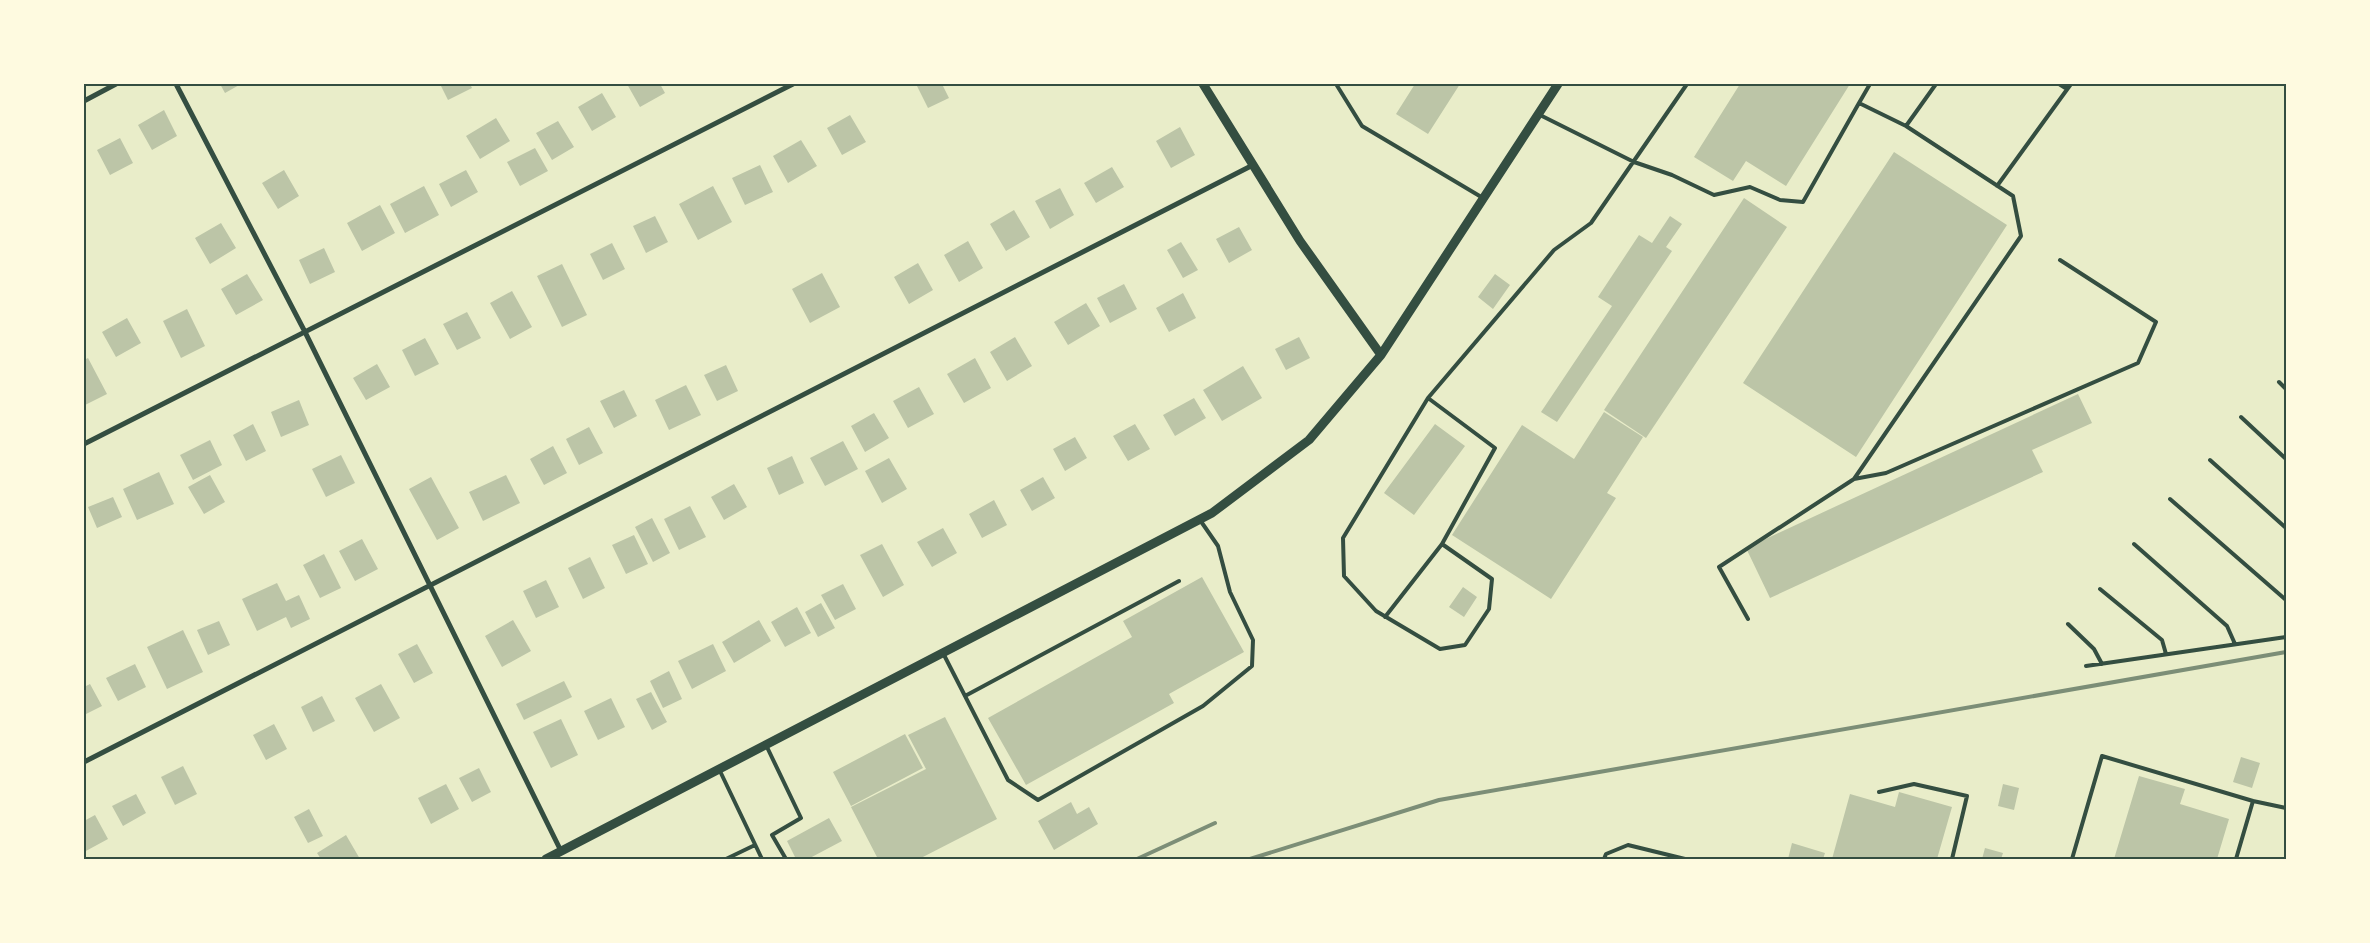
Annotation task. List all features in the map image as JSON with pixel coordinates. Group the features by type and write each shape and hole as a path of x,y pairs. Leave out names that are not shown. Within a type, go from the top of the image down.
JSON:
{"street":[{"path":"84,101 116,84"},
{"path":"176,84 305,332 561,851"},
{"path":"84,444 793,84"},
{"path":"1203,84 1300,241 1381,355"},
{"path":"546,859 1212,513 1308,440 1381,355 1558,84"},
{"path":"84,762 1253,165"}],"lane":[{"path":"1336,84 1362,126 1483,198"},
{"path":"1442,544 1492,580 1489,609 1465,645 1440,649 1376,611 1344,576 1343,538 1428,398 1554,250 1591,223 1687,84"},
{"path":"1538,114 1634,162 1672,175 1714,195 1750,187 1780,200 1803,202 1870,84"},
{"path":"1906,126 1936,84"},
{"path":"2059,84 2068,89"},
{"path":"1997,186 2071,84"},
{"path":"1748,619 1719,567 1854,479 2021,236 2013,196 1906,126 1859,103"},
{"path":"1854,479 1886,473 2138,363 2156,322 2060,260"},
{"path":"2279,382 2286,389"},
{"path":"1385,617 1442,544 1495,448 1428,398"},
{"path":"2241,417 2286,459"},
{"path":"2210,460 2286,528"},
{"path":"2170,499 2286,600"},
{"path":"943,653 1008,780 1038,800 1203,706 1252,666 1253,640 1230,592 1218,546 1200,519"},
{"path":"2134,544 2228,626 2235,644"},
{"path":"965,696 1180,581"},
{"path":"2100,589 2162,640 2166,654"},
{"path":"2068,624 2094,650 2102,664"},
{"path":"2086,666 2286,637"},
{"path":"766,745 801,818 772,834 786,859"},
{"path":"2072,859 2102,756 2253,801 2286,808"},
{"path":"719,769 762,859"},
{"path":"1879,792 1914,784 1967,796 1952,859"},
{"path":"2236,859 2253,801"},
{"path":"726,859 755,845"},
{"path":"1604,859 1606,854 1628,846 1684,859"}],"building":[{"path":"220,84 241,84 225,93"},
{"path":"440,84 470,84 472,88 448,100"},
{"path":"627,84 660,84 665,93 640,107"},
{"path":"916,84 942,84 949,98 928,108"},
{"path":"1415,84 1460,84 1428,134 1396,114"},
{"path":"1740,84 1850,84 1786,186 1746,161 1733,181 1694,157"},
{"path":"602,93 616,117 592,131 578,107"},
{"path":"164,110 177,136 152,150 138,125"},
{"path":"850,115 866,142 842,155 827,128"},
{"path":"496,118 510,141 480,159 466,136"},
{"path":"558,121 574,147 552,160 536,133"},
{"path":"1180,127 1195,155 1171,168 1156,141"},
{"path":"120,138 133,163 110,175 97,150"},
{"path":"801,140 817,166 788,183 773,156"},
{"path":"535,148 548,171 520,186 507,162"},
{"path":"1894,152 2007,225 1856,457 1743,383"},
{"path":"760,165 773,192 745,205 732,178"},
{"path":"1112,167 1124,187 1096,203 1084,183"},
{"path":"284,170 299,196 278,209 262,183"},
{"path":"466,170 478,192 451,207 439,184"},
{"path":"424,186 439,215 405,233 390,204"},
{"path":"713,186 732,222 698,240 679,204"},
{"path":"1060,188 1074,215 1050,229 1035,201"},
{"path":"1744,198 1787,227 1646,438 1604,410"},
{"path":"380,205 395,233 362,251 347,223"},
{"path":"1014,210 1030,237 1006,251 990,224"},
{"path":"655,216 668,242 646,253 633,226"},
{"path":"1670,216 1682,224 1666,247 1672,251 1557,422 1541,412 1612,306 1598,297 1639,235 1652,243"},
{"path":"221,223 236,248 210,264 195,238"},
{"path":"1239,227 1252,250 1229,263 1216,239"},
{"path":"968,241 983,268 959,282 944,255"},
{"path":"1181,242 1198,270 1183,278 1167,250"},
{"path":"612,243 625,269 603,280 590,254"},
{"path":"324,248 335,272 310,284 299,260"},
{"path":"918,263 933,290 909,304 894,277"},
{"path":"562,264 587,315 562,327 537,276"},
{"path":"822,273 840,307 810,323 792,289"},
{"path":"247,274 263,300 236,315 221,289"},
{"path":"1495,274 1510,285 1493,309 1478,297"},
{"path":"1124,284 1137,309 1110,323 1097,298"},
{"path":"512,291 532,327 510,339 490,303"},
{"path":"1183,293 1196,318 1169,332 1156,308"},
{"path":"1086,303 1100,326 1068,345 1054,322"},
{"path":"187,309 205,346 181,358 163,321"},
{"path":"467,312 481,338 457,350 443,324"},
{"path":"127,318 141,343 116,357 102,332"},
{"path":"1015,337 1032,366 1007,381 990,352"},
{"path":"1299,337 1310,358 1286,370 1275,349"},
{"path":"425,338 439,364 415,376 402,350"},
{"path":"88,358 107,394 85,405 84,360"},
{"path":"975,358 991,388 964,403 947,374"},
{"path":"377,364 390,387 366,400 353,378"},
{"path":"726,365 738,391 717,401 704,375"},
{"path":"1243,366 1262,398 1222,421 1203,390"},
{"path":"686,385 701,415 669,430 655,400"},
{"path":"919,387 934,414 908,428 893,401"},
{"path":"624,390 637,416 614,428 600,401"},
{"path":"2078,394 2092,423 2032,450 2043,472 1770,598 1746,548"},
{"path":"1194,398 1206,418 1175,436 1163,415"},
{"path":"299,400 309,425 281,437 271,412"},
{"path":"1604,412 1643,437 1607,493 1616,498 1551,599 1452,535 1522,425 1574,459"},
{"path":"874,413 889,438 865,452 851,426"},
{"path":"253,424 266,451 246,461 233,435"},
{"path":"1135,424 1150,449 1128,461 1113,436"},
{"path":"1435,424 1465,446 1414,515 1384,493"},
{"path":"589,427 603,453 579,465 566,439"},
{"path":"1075,437 1087,458 1065,471 1053,449"},
{"path":"210,440 222,465 193,480 180,455"},
{"path":"843,441 858,469 825,486 810,458"},
{"path":"553,446 567,473 544,485 530,459"},
{"path":"341,455 355,483 326,497 312,469"},
{"path":"792,456 804,483 779,495 767,468"},
{"path":"889,458 907,489 882,503 865,471"},
{"path":"159,472 174,504 137,520 123,489"},
{"path":"210,475 225,502 204,514 188,487"},
{"path":"506,475 520,503 483,521 469,492"},
{"path":"431,477 459,528 437,540 409,489"},
{"path":"1043,477 1055,498 1032,511 1020,490"},
{"path":"734,484 747,507 724,520 711,497"},
{"path":"113,497 122,517 97,528 88,507"},
{"path":"994,500 1007,525 982,538 969,514"},
{"path":"690,506 706,537 679,550 664,519"},
{"path":"652,518 670,553 653,562 635,527"},
{"path":"943,528 957,553 932,567 917,542"},
{"path":"634,535 648,564 626,574 612,545"},
{"path":"362,539 378,569 355,581 339,551"},
{"path":"882,544 904,585 883,597 860,555"},
{"path":"324,554 341,588 320,598 303,565"},
{"path":"590,557 605,588 583,599 568,568"},
{"path":"1202,577 1244,652 1169,694 1174,703 1026,785 988,718 1132,637 1123,621"},
{"path":"546,580 559,607 536,618 523,591"},
{"path":"277,583 286,601 299,595 310,619 291,628 286,617 257,631 242,599"},
{"path":"843,584 856,609 835,620 821,595"},
{"path":"1463,587 1477,597 1464,617 1449,607"},
{"path":"821,603 835,628 818,637 805,612"},
{"path":"797,607 811,633 785,647 771,622"},
{"path":"513,620 531,651 502,667 485,636"},
{"path":"759,620 771,641 734,663 722,642"},
{"path":"219,621 230,645 208,655 197,630"},
{"path":"183,630 203,672 167,689 147,647"},
{"path":"417,644 433,673 414,683 398,654"},
{"path":"713,644 726,671 692,689 678,661"},
{"path":"135,664 146,687 118,701 106,678"},
{"path":"669,671 682,699 663,708 650,681"},
{"path":"564,681 572,697 524,720 516,704"},
{"path":"90,684 102,706 84,715 84,687"},
{"path":"381,684 400,718 374,732 355,698"},
{"path":"651,692 667,722 652,730 636,699"},
{"path":"322,696 335,721 313,732 301,707"},
{"path":"611,698 625,727 598,740 584,711"},
{"path":"945,717 997,819 919,859 878,859 851,807 926,769 908,735"},
{"path":"561,719 578,755 551,768 533,732"},
{"path":"274,724 287,749 266,760 253,735"},
{"path":"905,734 923,768 851,806 833,772"},
{"path":"2241,757 2260,763 2252,788 2233,782"},
{"path":"183,766 197,794 175,805 161,777"},
{"path":"479,768 491,792 472,802 459,778"},
{"path":"2139,776 2185,789 2180,804 2229,819 2217,859 2114,859"},
{"path":"446,784 459,809 431,824 418,798"},
{"path":"2003,784 2019,788 2014,810 1998,806"},
{"path":"1899,792 1952,807 1937,859 1832,859 1850,794 1895,807"},
{"path":"136,794 146,813 123,826 112,806"},
{"path":"1071,802 1077,814 1089,807 1098,824 1054,850 1038,821"},
{"path":"309,809 323,836 308,843 294,817"},
{"path":"95,815 108,839 84,852 84,821"},
{"path":"829,818 842,841 808,859 796,859 787,841"},
{"path":"346,835 360,859 321,859 317,853"},
{"path":"1792,843 1825,853 1823,859 1788,859"},
{"path":"1985,848 2003,853 2001,859 1982,859"}],"railway":[{"path":"1250,859 1439,800 2286,652"},
{"path":"1137,859 1215,823"}]}
